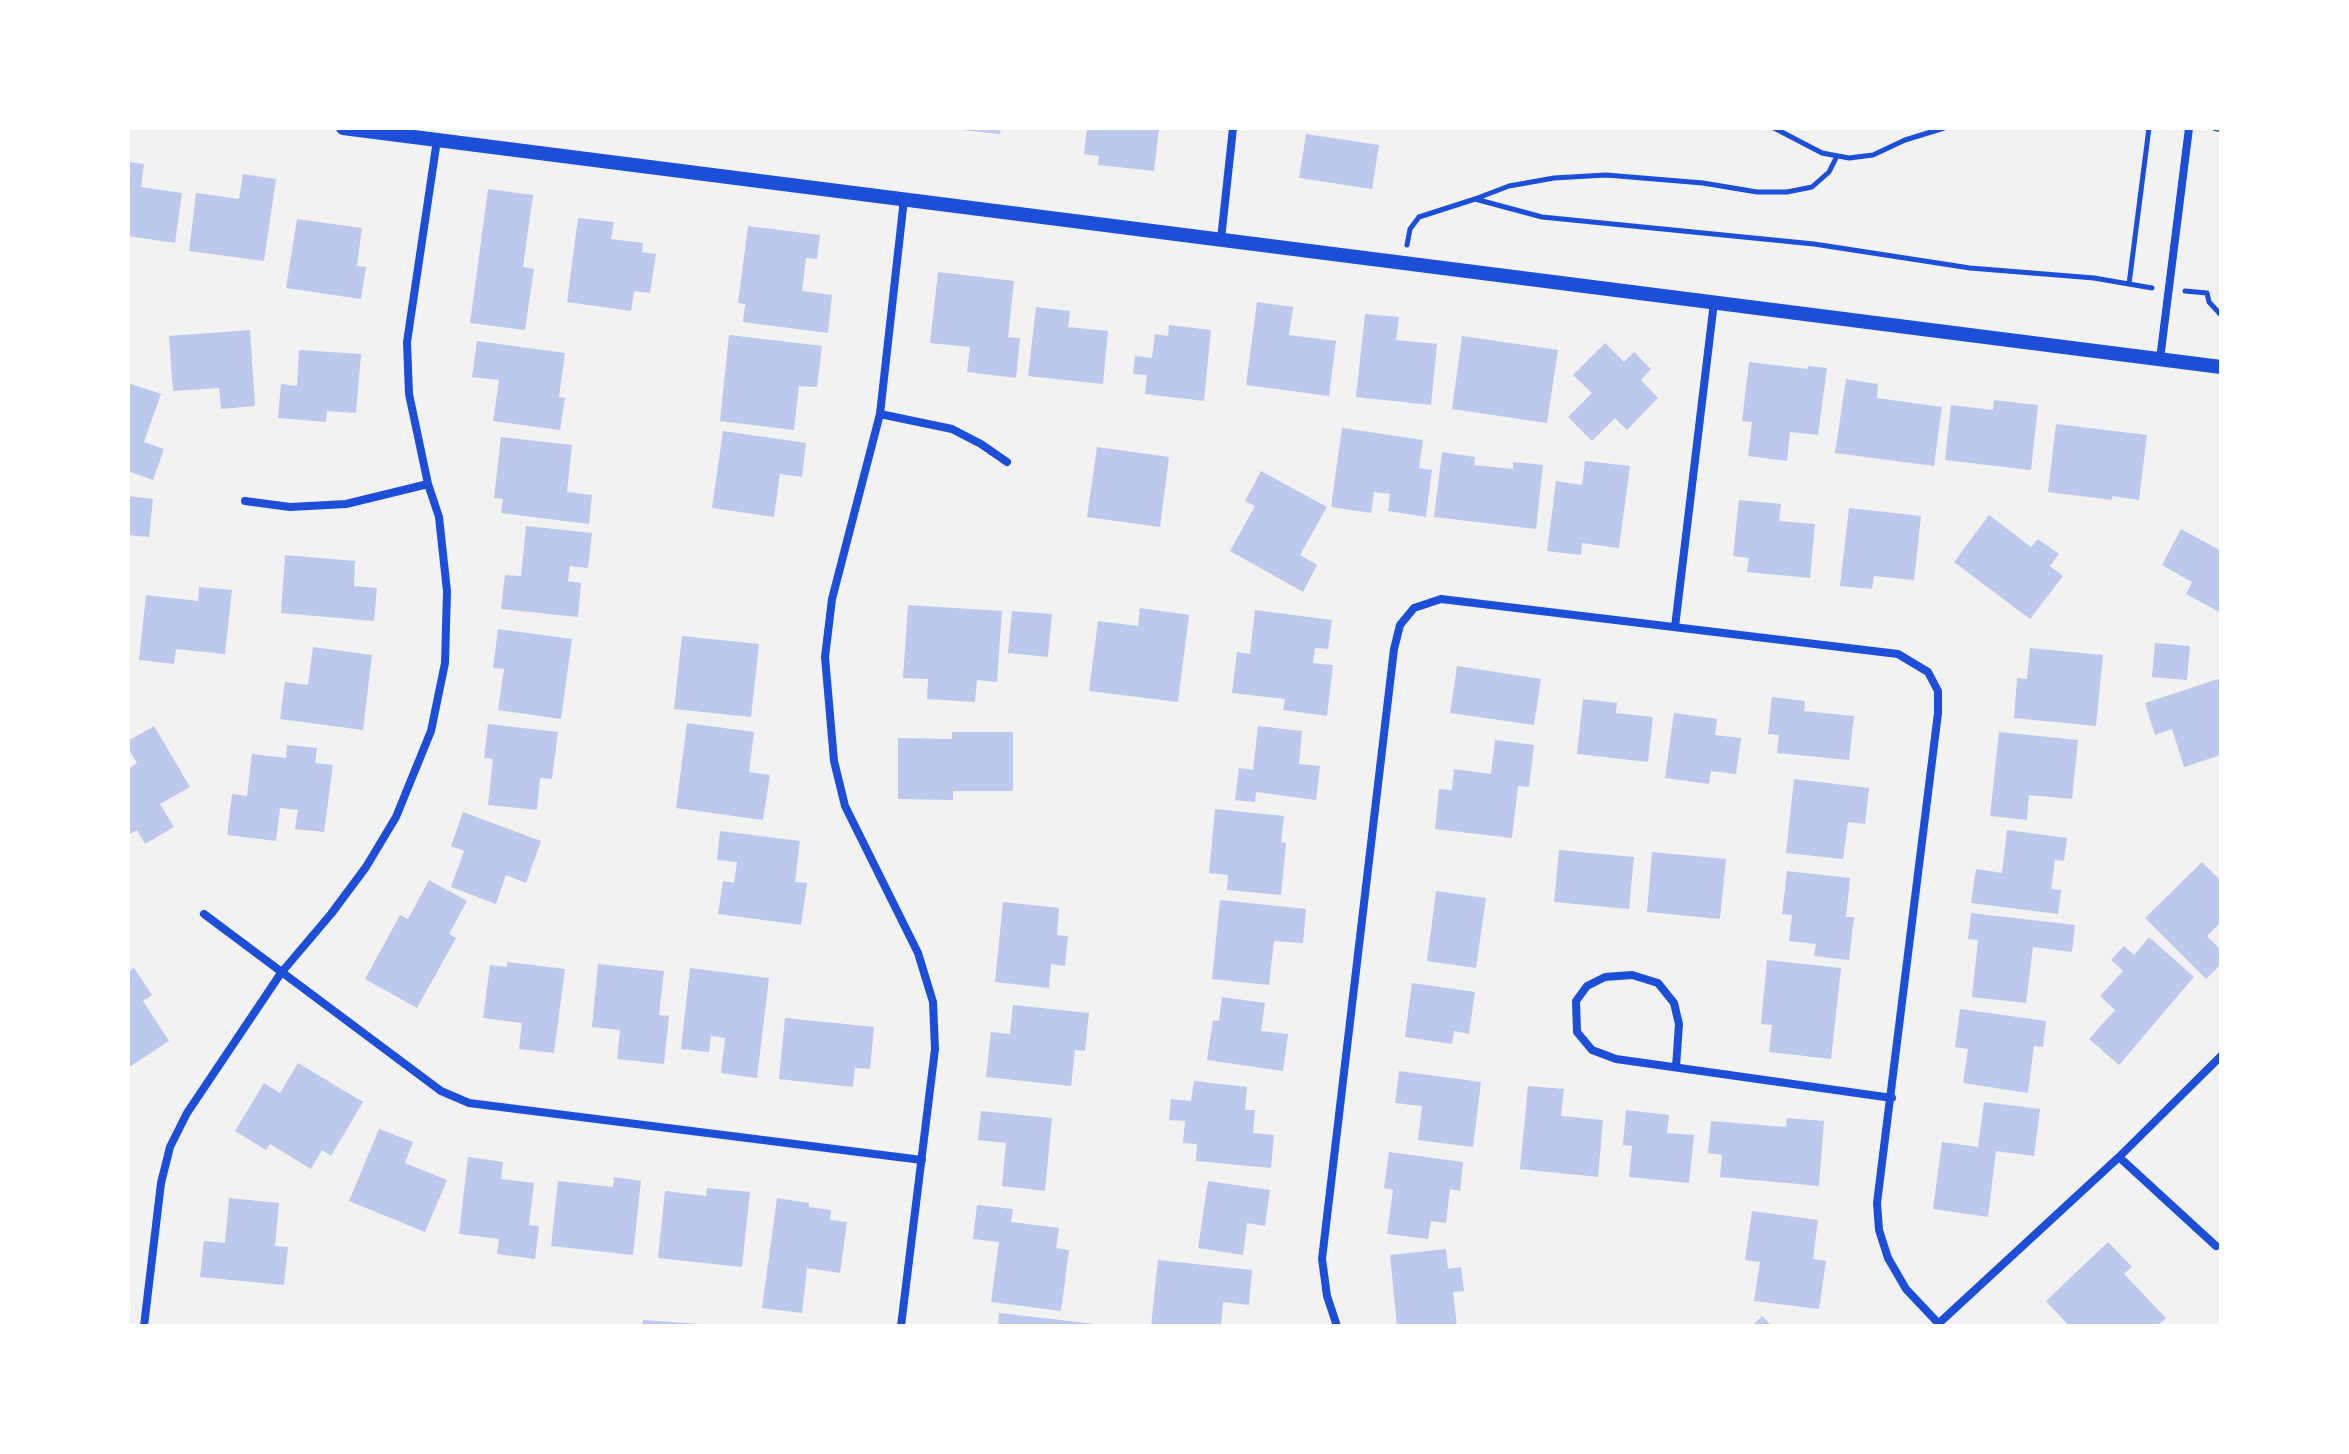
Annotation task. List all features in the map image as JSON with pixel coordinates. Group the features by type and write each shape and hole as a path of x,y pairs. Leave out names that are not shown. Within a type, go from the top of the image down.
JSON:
{"street":[{"path":"343,128 2221,367"},
{"path":"1221,239 1233,128"},
{"path":"2160,359 2189,128"},
{"path":"144,1326 161,1183 170,1147 187,1113 281,973 366,867 396,817 431,731 445,663 447,591 439,517 428,484 409,394 407,342 437,140"},
{"path":"901,1326 935,1049 933,1002 918,953 845,806 834,761 825,657 832,599 880,414 904,199"},
{"path":"1675,627 1714,302"},
{"path":"880,414 952,429 1007,462"},
{"path":"245,501 290,507 346,504 428,484"},
{"path":"1337,1326 1327,1296 1322,1259 1325,1216 1394,649 1400,625 1414,608 1441,599 1898,654 1928,672 1938,691 1938,713 1877,1203 1879,1230 1888,1258 1906,1289 1938,1325 2119,1157 2221,1056"},
{"path":"204,914 441,1091 469,1103 922,1160"},
{"path":"1676,1067 1679,1024 1674,1003 1658,983 1632,975 1605,977 1587,986 1576,1001 1577,1032 1592,1050 1616,1059 1892,1098"},
{"path":"2119,1157 2216,1246"}],"lane":[{"path":"2215,128 2221,129"}],"path":[{"path":"1774,128 1822,153 1849,158 1873,155 1905,140 1944,128"},
{"path":"2129,284 2149,128"},
{"path":"1405,262 1413,222 1434,211 1509,186 1554,178 1606,175 1703,183 1757,192 1787,192 1812,187 1829,172 1837,156"},
{"path":"1475,199 1542,217 1814,244 1970,268 2064,275 2207,293 2209,302 2221,315"}],"building":[{"path":"962,128 1001,128 1000,134"},
{"path":"1087,128 1159,128 1154,171 1098,165 1099,156 1084,154"},
{"path":"1306,134 1379,145 1372,189 1299,178"},
{"path":"128,162 144,164 141,187 182,193 175,243 128,236"},
{"path":"243,174 276,179 264,261 189,251 196,193 239,199"},
{"path":"488,189 533,195 523,267 534,269 525,330 470,323"},
{"path":"578,218 614,222 611,239 643,243 642,252 656,254 650,293 634,291 631,311 567,302"},
{"path":"297,219 362,228 357,266 366,267 361,299 286,288"},
{"path":"748,226 820,235 817,259 806,258 802,291 832,295 828,333 743,322 745,304 738,303"},
{"path":"938,272 1014,281 1008,337 1020,338 1016,378 967,372 970,347 930,343"},
{"path":"1257,302 1293,307 1289,335 1336,341 1329,396 1246,385"},
{"path":"1036,307 1070,311 1068,327 1108,331 1103,384 1028,376"},
{"path":"1365,314 1399,317 1396,340 1437,344 1431,405 1356,397"},
{"path":"1169,325 1211,330 1204,401 1145,394 1147,375 1133,374 1135,356 1152,358 1155,334 1168,336"},
{"path":"250,330 255,406 221,409 219,388 173,391 169,336"},
{"path":"729,335 822,346 817,387 799,386 794,430 720,421"},
{"path":"1462,336 1558,350 1547,423 1452,409"},
{"path":"477,341 565,353 559,397 565,398 560,430 493,421 499,380 472,377"},
{"path":"1605,343 1624,362 1634,352 1651,369 1641,380 1658,398 1627,430 1615,418 1592,441 1568,417 1592,393 1573,375"},
{"path":"299,350 361,354 356,413 327,411 326,422 278,418 281,384 297,386"},
{"path":"1749,362 1808,369 1808,366 1827,368 1818,435 1790,432 1787,461 1748,456 1752,422 1742,421"},
{"path":"1846,379 1878,384 1877,398 1942,407 1934,466 1835,453"},
{"path":"128,383 161,394 144,442 164,449 153,480 128,471"},
{"path":"1994,400 2038,405 2031,470 1945,460 1951,405 1993,410"},
{"path":"2056,424 2147,435 2139,500 2048,492"},
{"path":"1342,428 1423,440 1419,468 1432,470 1426,517 1388,511 1390,494 1374,492 1371,513 1331,507"},
{"path":"723,431 806,443 802,477 780,474 774,517 712,508"},
{"path":"501,437 572,445 567,492 592,495 589,524 501,513 503,499 494,498"},
{"path":"1097,447 1169,457 1160,527 1087,517"},
{"path":"1442,452 1475,457 1474,465 1513,469 1513,462 1543,465 1536,529 1434,517"},
{"path":"1585,461 1630,466 1619,548 1582,543 1581,555 1547,551 1556,481 1582,485"},
{"path":"1261,471 1327,507 1300,555 1317,565 1303,592 1230,551 1255,506 1245,501"},
{"path":"128,496 153,499 149,537 128,535"},
{"path":"1739,500 1781,504 1779,521 1815,524 1810,578 1747,572 1749,558 1733,556"},
{"path":"1849,508 1921,516 1914,580 1874,576 1872,589 1840,586"},
{"path":"1989,515 2031,547 2038,539 2059,554 2050,566 2063,576 2030,619 1954,562"},
{"path":"526,526 592,533 588,568 570,566 568,581 581,583 578,617 501,609 505,575 521,576"},
{"path":"2181,529 2221,551 2221,613 2186,594 2192,582 2162,565"},
{"path":"285,555 355,561 354,586 377,588 374,621 281,613"},
{"path":"199,587 232,590 225,654 176,649 174,664 139,660 146,595 198,601"},
{"path":"908,605 1002,611 997,682 977,680 975,702 927,699 928,679 903,678"},
{"path":"1140,608 1189,615 1178,702 1089,691 1098,621 1138,626"},
{"path":"1255,610 1332,620 1328,649 1315,648 1313,663 1333,665 1327,716 1283,710 1285,699 1232,693 1237,652 1250,654"},
{"path":"1012,611 1052,614 1048,657 1008,653"},
{"path":"498,629 572,639 561,719 498,710 504,669 493,668"},
{"path":"682,636 759,644 751,717 674,709"},
{"path":"2155,643 2190,646 2187,680 2152,677"},
{"path":"313,647 372,655 363,730 280,719 285,682 308,685"},
{"path":"2030,648 2103,655 2096,726 2014,718 2017,678 2027,679"},
{"path":"1457,666 1541,679 1534,725 1450,713"},
{"path":"2221,678 2221,755 2184,767 2172,729 2155,735 2145,703"},
{"path":"1772,697 1805,701 1804,711 1854,716 1849,760 1777,753 1779,735 1768,734"},
{"path":"1583,699 1617,703 1616,713 1653,717 1648,762 1577,754"},
{"path":"1674,713 1717,719 1715,735 1741,738 1736,774 1711,771 1709,784 1665,778"},
{"path":"687,723 754,732 749,772 770,775 763,820 676,808"},
{"path":"488,724 558,732 552,779 540,778 537,810 488,805 493,759 484,758"},
{"path":"154,726 190,787 160,804 174,827 145,844 137,830 128,835 128,769 137,763 128,748 128,741"},
{"path":"1258,726 1302,731 1299,764 1320,766 1316,800 1256,792 1255,802 1235,800 1239,768 1253,770"},
{"path":"952,732 1013,732 1013,791 953,791 953,800 898,799 898,738 952,739"},
{"path":"1999,732 2078,740 2072,799 2029,795 2027,820 1990,816"},
{"path":"1495,740 1534,745 1529,787 1518,786 1512,838 1435,829 1439,789 1452,790 1454,769 1491,774"},
{"path":"287,745 317,748 315,763 333,765 324,832 295,829 298,810 280,808 276,841 227,835 232,794 247,796 252,754 286,758"},
{"path":"1794,779 1869,788 1865,824 1848,822 1843,859 1786,853"},
{"path":"1215,809 1284,816 1281,842 1286,843 1281,895 1227,890 1228,875 1209,873"},
{"path":"463,812 541,841 526,883 506,875 496,904 451,887 464,851 451,846"},
{"path":"2007,830 2067,838 2064,861 2055,860 2051,889 2061,890 2058,914 1971,903 1976,869 2002,873"},
{"path":"720,831 800,841 795,882 807,883 801,925 718,914 723,881 734,883 737,862 717,860"},
{"path":"1559,850 1634,857 1629,909 1554,902"},
{"path":"1652,852 1726,859 1720,919 1647,912"},
{"path":"2202,862 2221,881 2221,922 2207,936 2221,950 2221,964 2206,979 2145,918"},
{"path":"1787,871 1850,878 1846,917 1854,917 1849,960 1814,956 1816,944 1789,941 1792,915 1782,914"},
{"path":"429,880 467,901 449,934 456,938 417,1008 365,979 400,915 408,919"},
{"path":"1436,891 1486,898 1476,968 1427,961"},
{"path":"1220,900 1306,909 1303,943 1274,941 1269,985 1212,979"},
{"path":"1003,902 1059,908 1057,935 1068,936 1065,966 1051,964 1049,988 995,982"},
{"path":"1971,913 2075,925 2072,952 2033,947 2026,1003 1972,997 1978,940 1968,939"},
{"path":"2149,937 2194,977 2119,1065 2089,1039 2115,1010 2100,996 2123,971 2111,960 2124,946 2134,955"},
{"path":"1767,960 1841,968 1831,1059 1769,1052 1772,1025 1761,1024"},
{"path":"507,962 565,969 554,1053 519,1049 522,1023 483,1018 490,965 507,967"},
{"path":"598,964 664,971 659,1015 669,1016 664,1064 617,1059 620,1030 592,1027"},
{"path":"134,968 152,995 143,1001 169,1041 128,1068 128,972"},
{"path":"690,968 769,978 757,1078 721,1073 725,1038 711,1036 709,1052 681,1049"},
{"path":"1412,983 1475,992 1469,1034 1454,1031 1452,1044 1405,1037"},
{"path":"1222,997 1265,1003 1261,1031 1288,1034 1283,1071 1207,1060 1213,1020 1219,1021"},
{"path":"1013,1005 1089,1013 1085,1051 1075,1050 1071,1086 986,1077 991,1032 1010,1034"},
{"path":"1960,1009 2046,1021 2043,1047 2034,1046 2028,1093 1963,1083 1968,1049 1955,1047"},
{"path":"785,1018 874,1027 870,1069 855,1068 853,1087 779,1079"},
{"path":"298,1063 363,1102 331,1156 322,1150 311,1169 270,1144 266,1150 235,1131 264,1083 280,1093"},
{"path":"1399,1071 1481,1082 1473,1147 1418,1140 1422,1106 1395,1103"},
{"path":"1194,1081 1247,1087 1245,1110 1255,1110 1253,1133 1274,1135 1271,1168 1196,1161 1197,1144 1183,1143 1185,1121 1169,1120 1171,1099 1191,1101"},
{"path":"1528,1086 1564,1089 1561,1116 1603,1120 1598,1177 1520,1169"},
{"path":"1984,1102 2040,1109 2034,1156 1996,1151 1988,1217 1933,1209 1942,1142 1978,1147"},
{"path":"1626,1110 1669,1115 1667,1133 1694,1135 1689,1183 1629,1177 1632,1146 1623,1145"},
{"path":"981,1111 1052,1118 1045,1191 1002,1186 1006,1143 978,1140"},
{"path":"1787,1118 1824,1121 1819,1186 1720,1177 1722,1155 1708,1153 1711,1121 1786,1127"},
{"path":"379,1129 413,1142 405,1163 447,1180 425,1232 349,1201"},
{"path":"1389,1152 1463,1162 1460,1191 1450,1189 1446,1223 1431,1221 1428,1239 1387,1234 1393,1190 1384,1188"},
{"path":"468,1157 503,1162 501,1179 534,1183 529,1225 539,1226 535,1259 497,1254 499,1239 459,1234"},
{"path":"614,1177 641,1181 633,1255 551,1246 558,1181 613,1187"},
{"path":"1208,1181 1270,1190 1265,1226 1247,1223 1243,1255 1198,1248"},
{"path":"707,1188 750,1192 742,1267 658,1258 665,1191 706,1196"},
{"path":"229,1198 279,1203 275,1246 288,1247 284,1285 200,1277 204,1241 225,1243"},
{"path":"777,1198 831,1210 830,1220 847,1222 840,1273 807,1268 802,1313 762,1308"},
{"path":"977,1205 1013,1209 1011,1222 1059,1228 1056,1248 1069,1250 1061,1311 991,1302 999,1242 973,1239"},
{"path":"1752,1211 1818,1220 1813,1259 1826,1261 1819,1309 1754,1301 1760,1262 1745,1260"},
{"path":"2108,1242 2132,1267 2124,1274 2166,1318 2157,1326 2069,1326 2046,1301"},
{"path":"1446,1249 1448,1269 1461,1267 1464,1291 1453,1292 1457,1326 1397,1326 1390,1255"},
{"path":"1158,1260 1252,1270 1249,1305 1223,1302 1221,1326 1151,1326"},
{"path":"999,1313 1095,1324 1095,1326 998,1326"},
{"path":"1762,1316 1772,1326 1752,1326"},
{"path":"643,1320 700,1324 700,1326 642,1326"}]}
